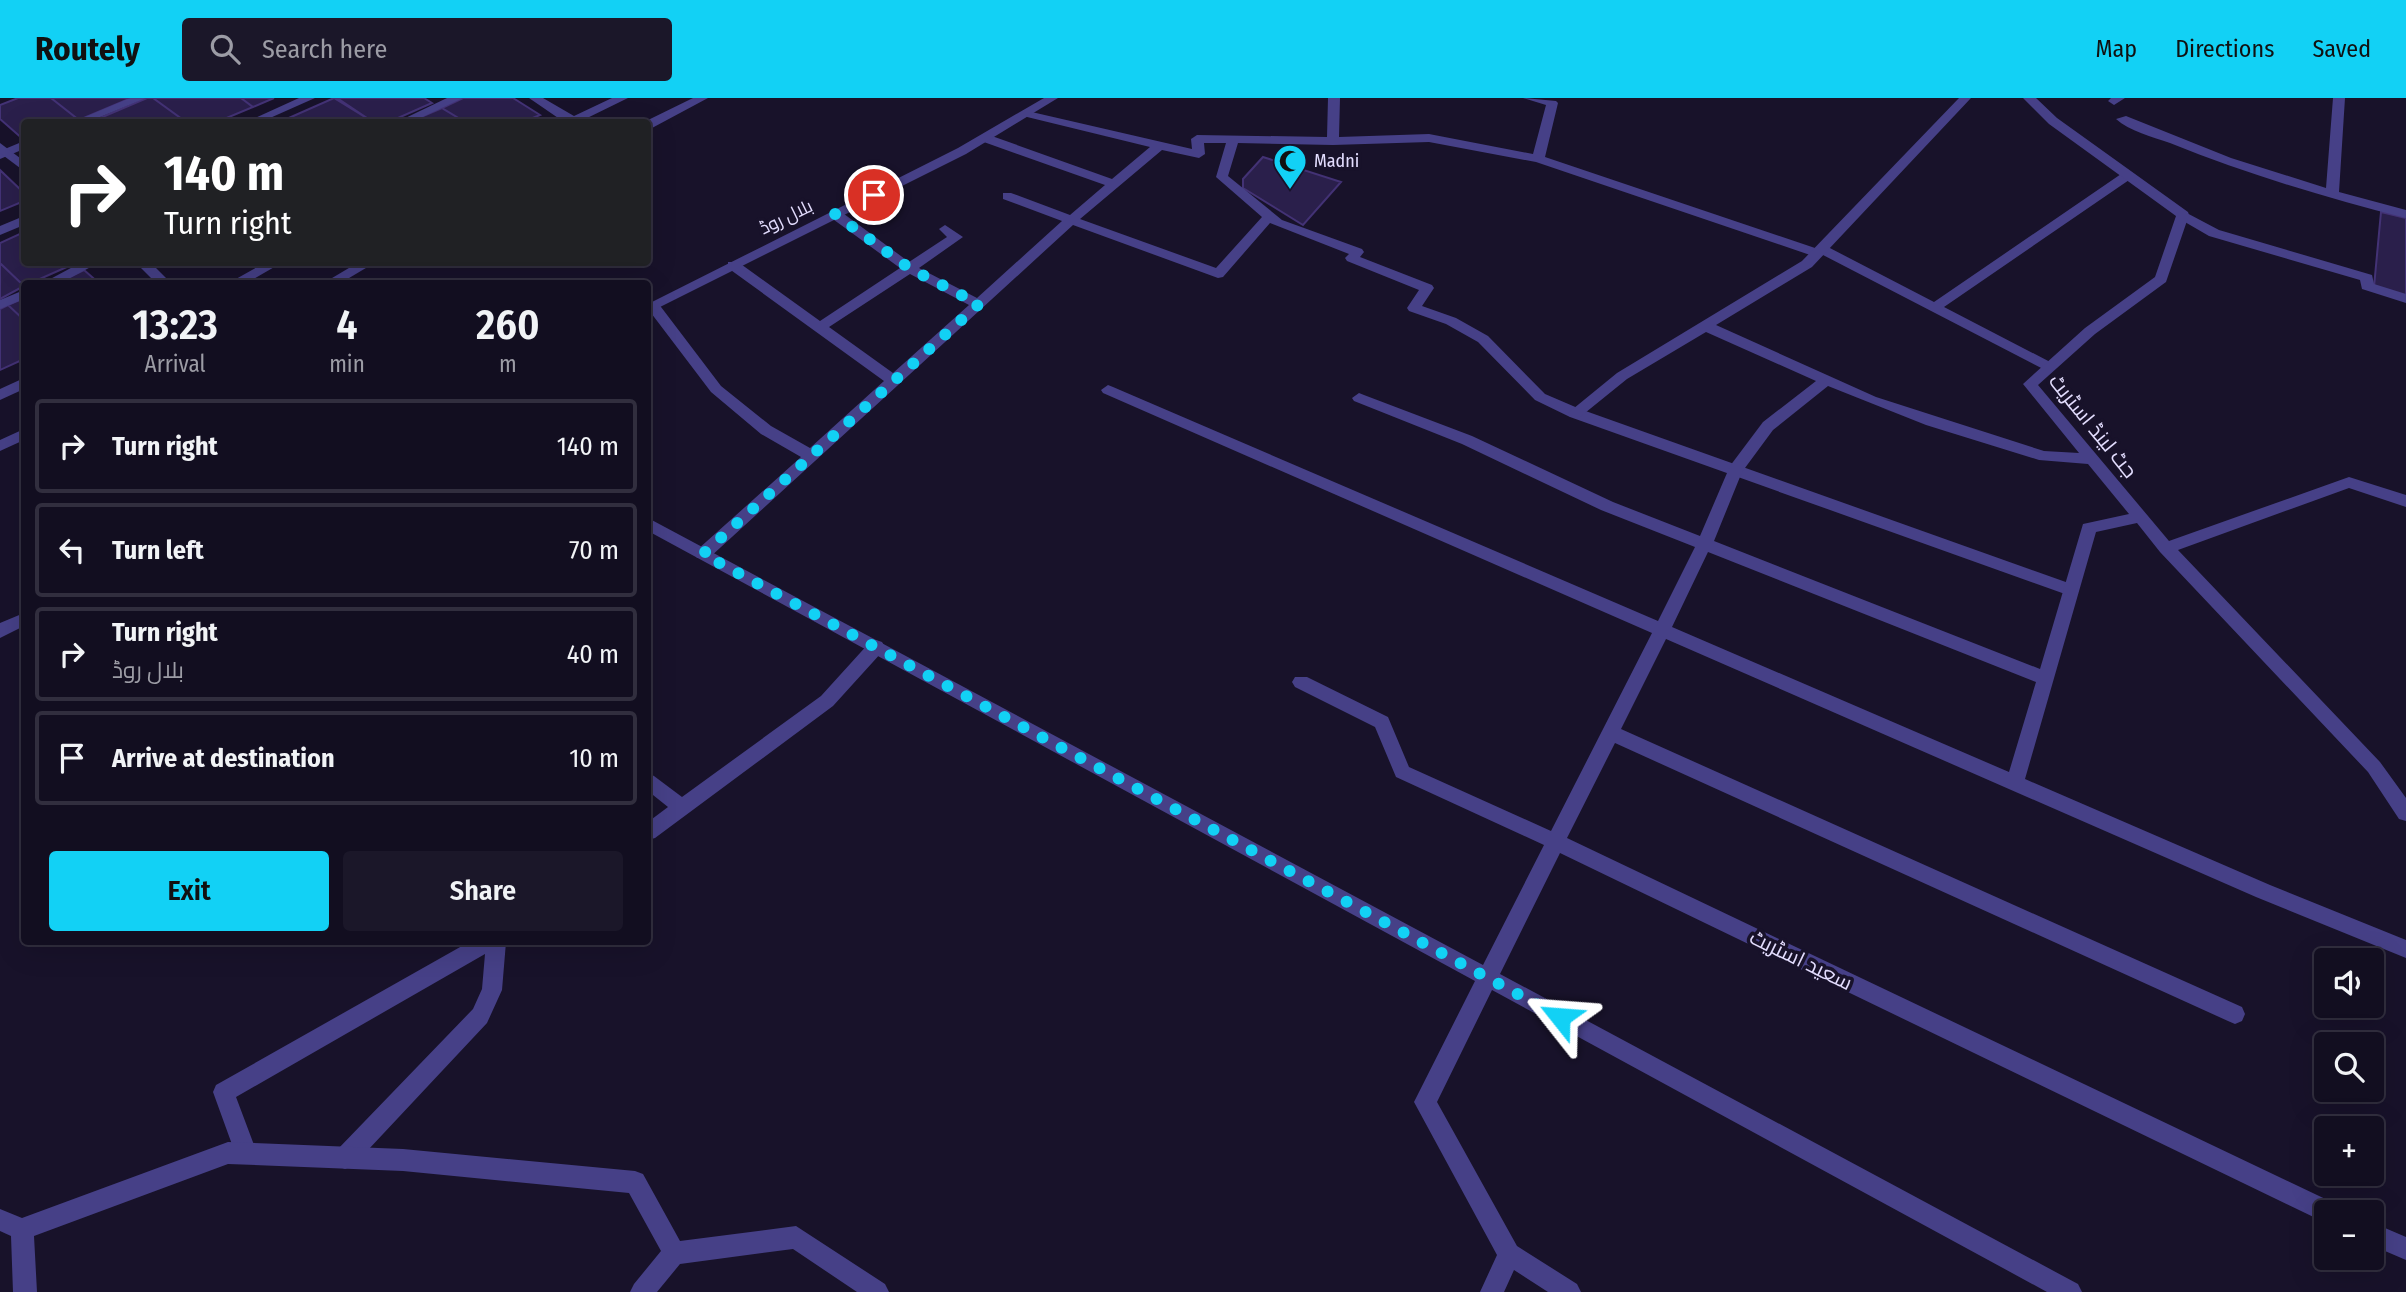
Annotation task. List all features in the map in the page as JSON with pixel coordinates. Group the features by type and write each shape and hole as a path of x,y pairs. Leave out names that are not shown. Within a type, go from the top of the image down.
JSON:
{"street":[{"path":"87,119 140,98"},
{"path":"259,119 309,98"},
{"path":"410,119 457,98"},
{"path":"535,98 567,119"},
{"path":"578,119 622,98"},
{"path":"651,124 702,98"},
{"name":"بلال روڈ","path":"651,306 985,138 1052,98"},
{"path":"1333,141 1334,98"},
{"path":"1530,98 1552,103 1538,159"},
{"path":"1575,413 1622,376 1807,264 1965,98"},
{"path":"2029,98 2053,121 2183,215 2214,233 2367,278 2367,286 2406,299"},
{"path":"2332,195 2339,98"},
{"path":"1027,113 1112,136 1199,154 1197,139 1333,141 1429,138 1538,159 1819,251 2049,367"},
{"path":"2122,119 2187,148 2332,195 2406,214"},
{"path":"985,138 1114,184"},
{"path":"1233,140 1222,177 1277,223 1357,252 1352,258 1427,288 1414,307 1451,321 1483,339 1540,397 1575,413 2071,590"},
{"path":"2,151 21,146"},
{"path":"703,554 1071,220 1159,146"},
{"path":"2,151 21,165"},
{"path":"1934,308 2128,175"},
{"path":"1007,196 1218,274 1269,216"},
{"path":"835,214 909,268 979,304"},
{"name":"جٹ لینڈ اسٹریٹ","path":"2183,215 2161,279 2090,331 2030,384 2166,548 2374,767 2406,813"},
{"path":"0,231 21,221"},
{"path":"820,327 956,237 945,229"},
{"path":"733,265 894,381"},
{"path":"56,280 85,266"},
{"path":"146,266 161,280"},
{"path":"241,280 269,266"},
{"path":"336,280 362,266"},
{"path":"0,305 21,295"},
{"path":"651,308 716,389 766,429 811,456"},
{"path":"1705,326 1871,400 2044,456 2091,458"},
{"path":"1569,1292 1509,1254 1425,1102 1662,631 1705,543 1735,470 1768,426 1828,379"},
{"path":"0,395 21,384"},
{"path":"1108,390 2263,891 2406,949"},
{"path":"1359,398 1467,440 1607,506 2045,678"},
{"path":"0,446 21,436"},
{"path":"2166,548 2349,482 2406,501"},
{"path":"2015,783 2089,528 2140,517"},
{"path":"651,526 2070,1292"},
{"path":"0,631 21,620"},
{"path":"651,830 827,701 876,648"},
{"name":"سعید اسٹریٹ","path":"1301,682 1382,723 1402,772 1556,842 2314,1205"},
{"path":"1611,733 2235,1014"},
{"path":"651,783 681,807"},
{"path":"246,1153 224,1092 482,945"},
{"path":"345,1158 480,1016 492,990 497,945"},
{"path":"25,1292 11,1225 228,1153 404,1160 635,1182 674,1253"},
{"path":"642,1292 674,1253 796,1237 877,1292"},
{"path":"2384,1239 2406,1249"},
{"path":"1492,1292 1509,1254"}],"building":[{"path":"18,98 51,98 78,119 21,119 21,137 0,119 0,105"},
{"path":"51,98 129,99 81,119"},
{"path":"147,98 153,98 182,119 98,119"},
{"path":"153,98 241,98 253,107 224,119 182,119"},
{"path":"241,98 274,98 253,107"},
{"path":"334,98 368,119 287,119"},
{"path":"337,98 424,98 432,103 396,119 368,119"},
{"path":"463,98 513,98 540,115 530,119 460,119 442,108"},
{"path":"442,108 460,119 416,119"},
{"name":"Madni","path":"1263,157 1341,182 1303,225 1243,188 1243,179"},
{"path":"0,170 21,190 21,202 0,211"},
{"path":"2381,212 2406,218 2406,296 2374,287"},
{"path":"21,233 21,266 69,266 38,280 21,280 21,283 0,263 0,243"},
{"path":"0,263 21,283 21,288 0,299"},
{"path":"84,270 95,280 63,280"},
{"path":"21,299 21,317 8,305"},
{"path":"8,305 21,317 21,360 0,370 0,309"}],"place":[{"name":"Madni","path":"1290,191"}],"route":[{"path":"874,195 835,214 909,268 979,304 703,554 1560,1017"}]}
